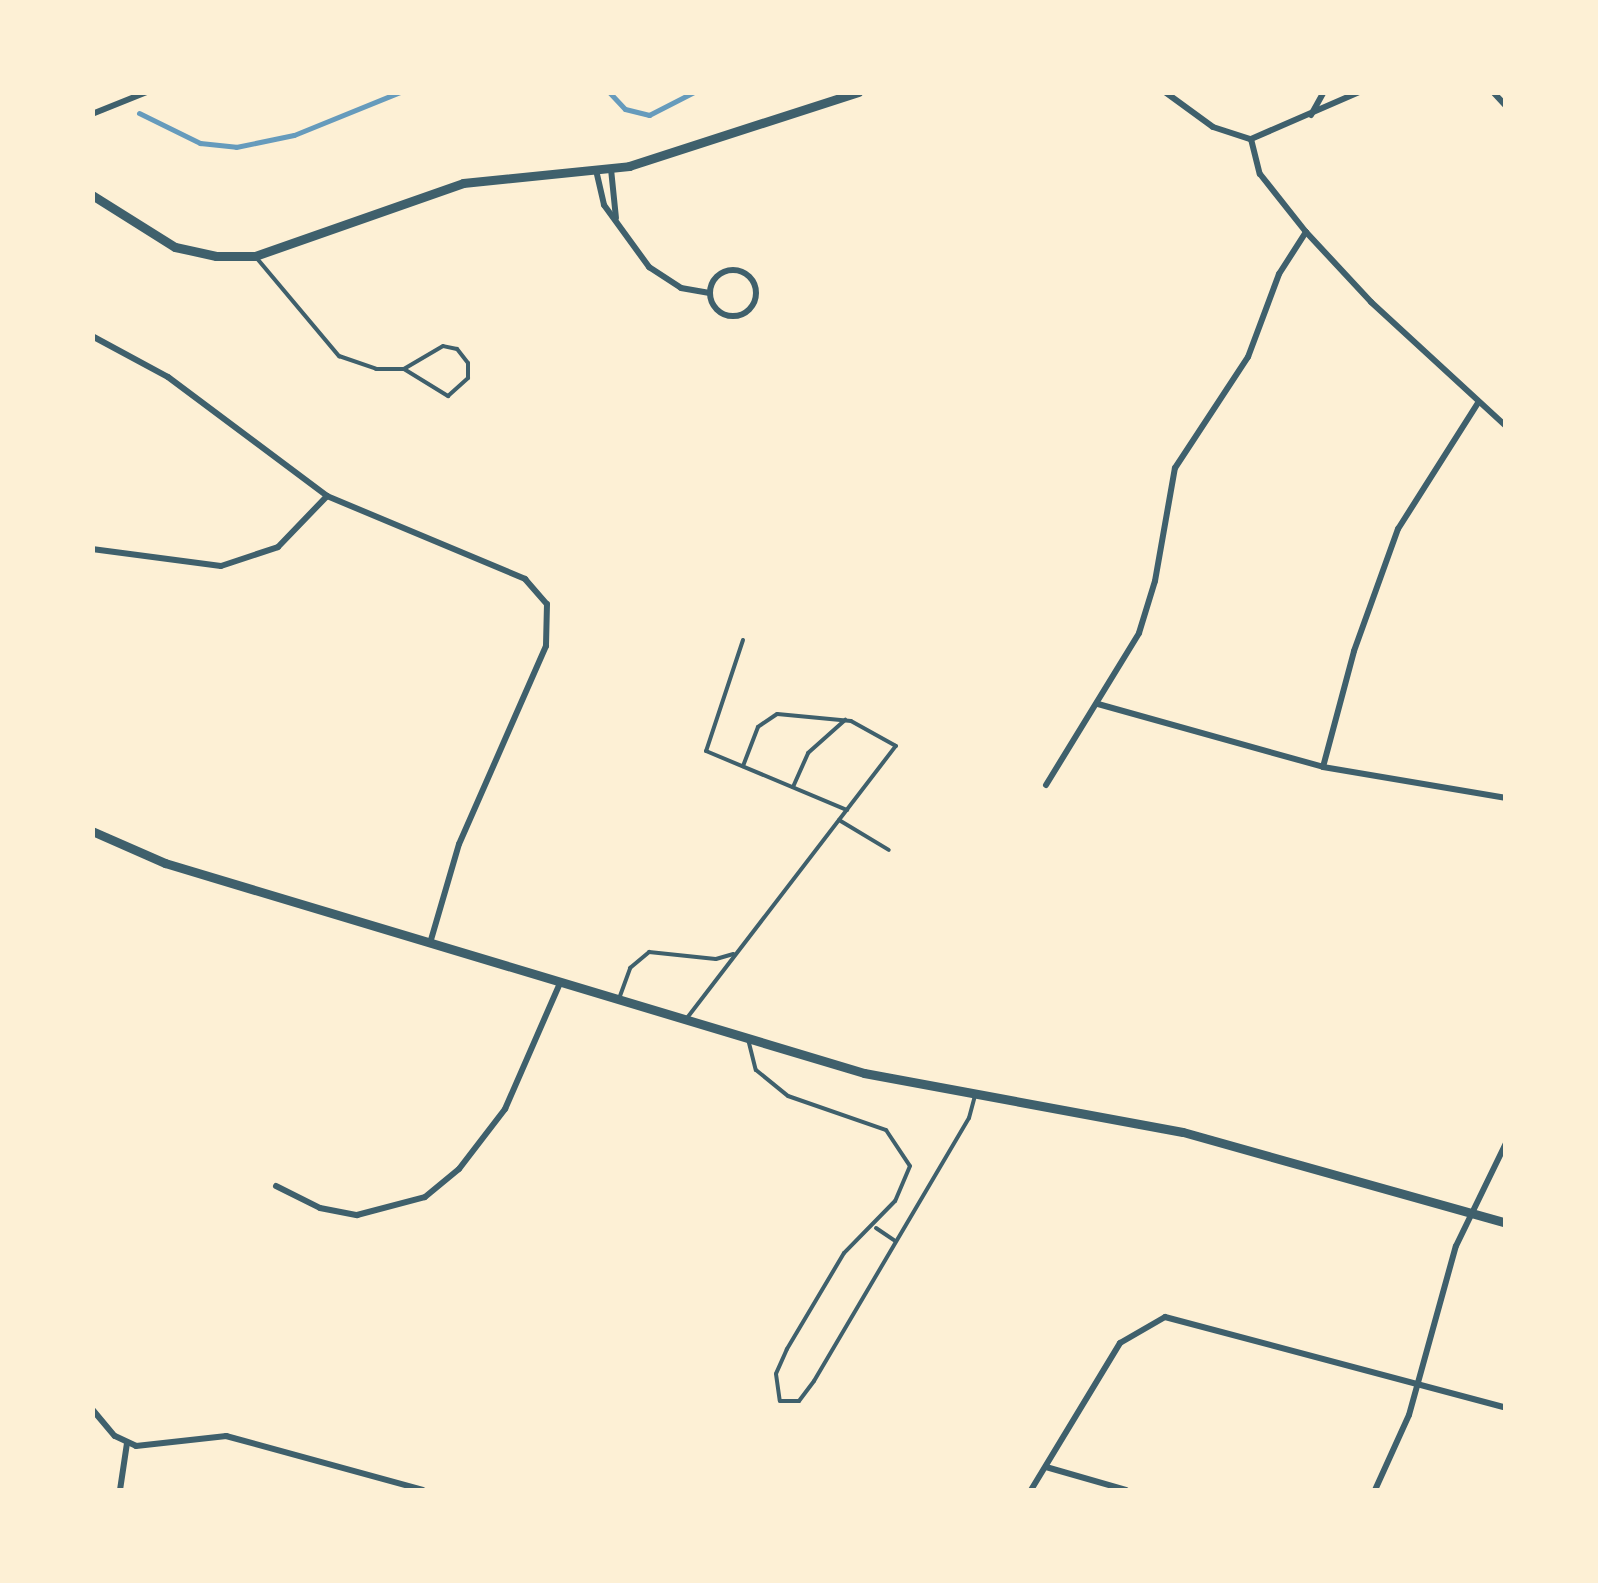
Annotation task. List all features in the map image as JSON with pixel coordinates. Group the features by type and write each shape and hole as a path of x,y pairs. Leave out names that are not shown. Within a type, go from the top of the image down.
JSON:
{"street":[{"path":"92,114 147,92"},
{"path":"92,195 175,247 216,256 255,256 463,183 611,169 685,152 858,92"},
{"path":"1165,92 1228,134 1251,139 1359,92"},
{"path":"1180,92 1187,109"},
{"path":"1310,116 1324,92"},
{"path":"1493,92 1506,106"},
{"path":"1251,139 1260,174 1306,232 1506,426"},
{"path":"611,169 616,218"},
{"path":"596,170 604,205 661,277 710,293 723,314 740,315 753,304 756,288 746,274 730,270 716,278 710,293"},
{"path":"1046,785 1098,704 1150,606 1167,492 1182,451 1248,357 1279,274 1306,232"},
{"path":"92,336 168,378 327,496 525,580 541,594 550,616 546,646 459,844 430,942"},
{"path":"1323,768 1354,652 1398,530 1478,403"},
{"path":"92,548 221,566 278,546 327,496"},
{"path":"1098,704 1323,768 1506,798"},
{"path":"92,832 154,859 864,1073 1202,1137 1506,1223"},
{"path":"276,1186 320,1208 357,1214 412,1203 434,1190 482,1142 505,1109 560,983"},
{"path":"1375,1490 1418,1384 1470,1212 1506,1143"},
{"path":"1031,1490 1120,1344 1152,1320 1194,1322 1506,1408"},
{"path":"92,1409 126,1443 226,1436 423,1490"},
{"path":"120,1490 126,1443"},
{"path":"1046,1467 1126,1490"}],"lane":[{"path":"255,256 339,356 376,369 404,369 443,346 457,349 468,363 468,378 448,396 404,369"},
{"path":"744,640 706,752 847,810"},
{"path":"685,1020 896,746 874,729 845,720 777,714 758,727 743,766"},
{"path":"793,787 808,753 845,720"},
{"path":"839,820 889,850"},
{"path":"618,1000 630,968 648,952 716,959 733,954"},
{"path":"748,1039 756,1070 788,1096 872,1123 903,1147 909,1178 876,1228 844,1253 786,1349 776,1374 780,1400 803,1398 969,1118 976,1094"},
{"path":"876,1228 896,1241"}],"waterway":[{"path":"139,113 200,143 236,147 294,135 400,92"},
{"path":"609,92 625,109 649,115 694,92"}]}
